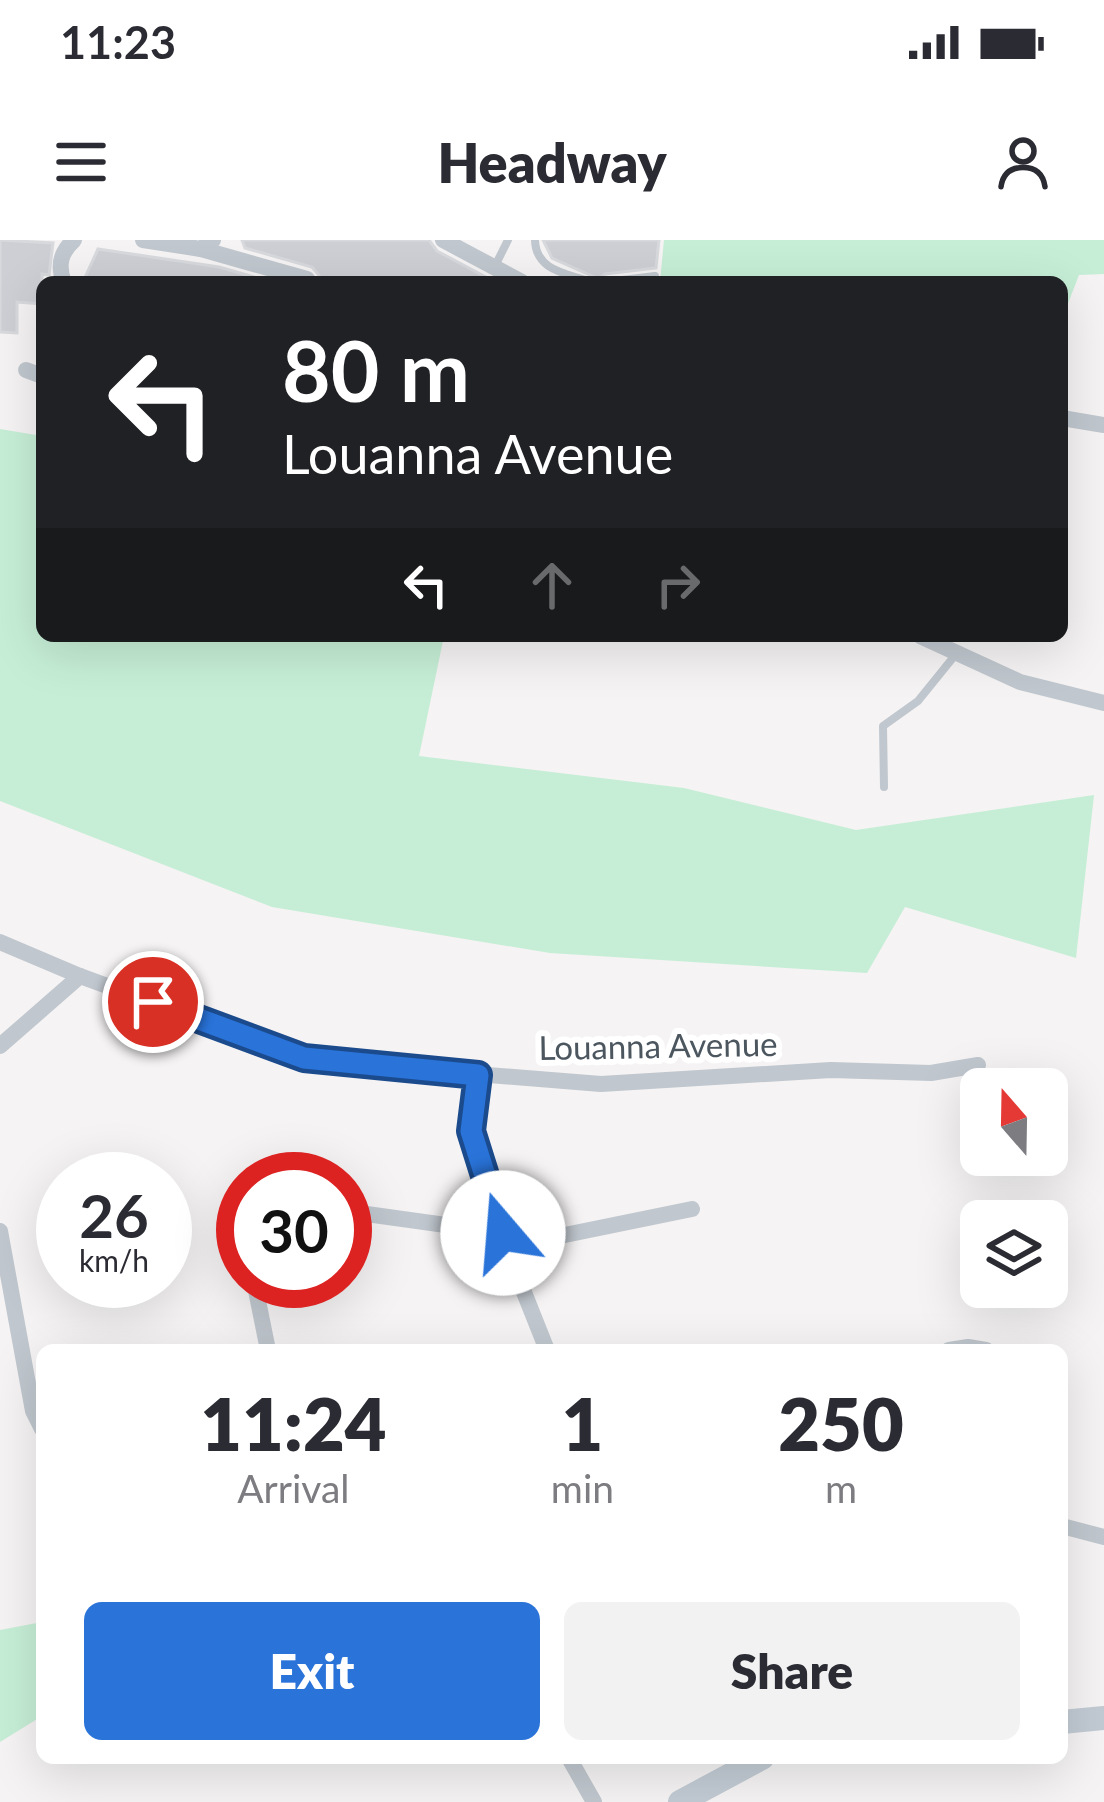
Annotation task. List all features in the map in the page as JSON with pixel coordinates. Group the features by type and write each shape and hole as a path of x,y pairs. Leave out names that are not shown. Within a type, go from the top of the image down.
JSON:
{"street":[{"path":"64,276 62,254 74,240"},
{"path":"143,240 207,244 298,276"},
{"path":"443,240 511,276"},
{"path":"1068,419 1104,425"},
{"path":"933,642 1020,682 1104,704"},
{"name":"Louanna Avenue","path":"0,942 304,1058 601,1084 831,1070 931,1073 978,1065"},
{"path":"0,1046 80,976"},
{"path":"478,1075 471,1131 545,1344"},
{"path":"372,1215 505,1240 692,1209"},
{"path":"0,1231 36,1418"},
{"path":"259,1308 267,1344"},
{"path":"1068,1528 1104,1537"},
{"path":"1068,1725 1104,1722"},
{"path":"572,1764 594,1802"},
{"path":"701,1786 732,1764"},
{"path":"662,1802 749,1764"}],"lane":[{"path":"494,267 508,240"},
{"path":"535,240 537,258 544,266 573,276"},
{"path":"884,787 883,726 918,701 957,653"}],"green space":[{"path":"664,240 1104,240 1104,274 1079,275 1068,303 1068,276 661,276"},
{"path":"0,429 36,435 36,642 443,642 419,756 684,788 856,830 1094,795 1076,958 905,907 867,973 550,953 272,907 0,801"},
{"path":"36,1623 36,1720 0,1742 0,1630"}],"building":[{"path":"0,240 53,243 49,275 36,276 36,304 17,302 17,333 0,332"},
{"path":"242,240 429,240 437,251 484,276 319,276 312,267 245,248"},
{"path":"543,240 659,240 656,268 592,276 552,258"},
{"path":"98,249 250,276 86,276"}],"route":[{"path":"153,1002 304,1058 478,1075 471,1131 503,1233"}]}
